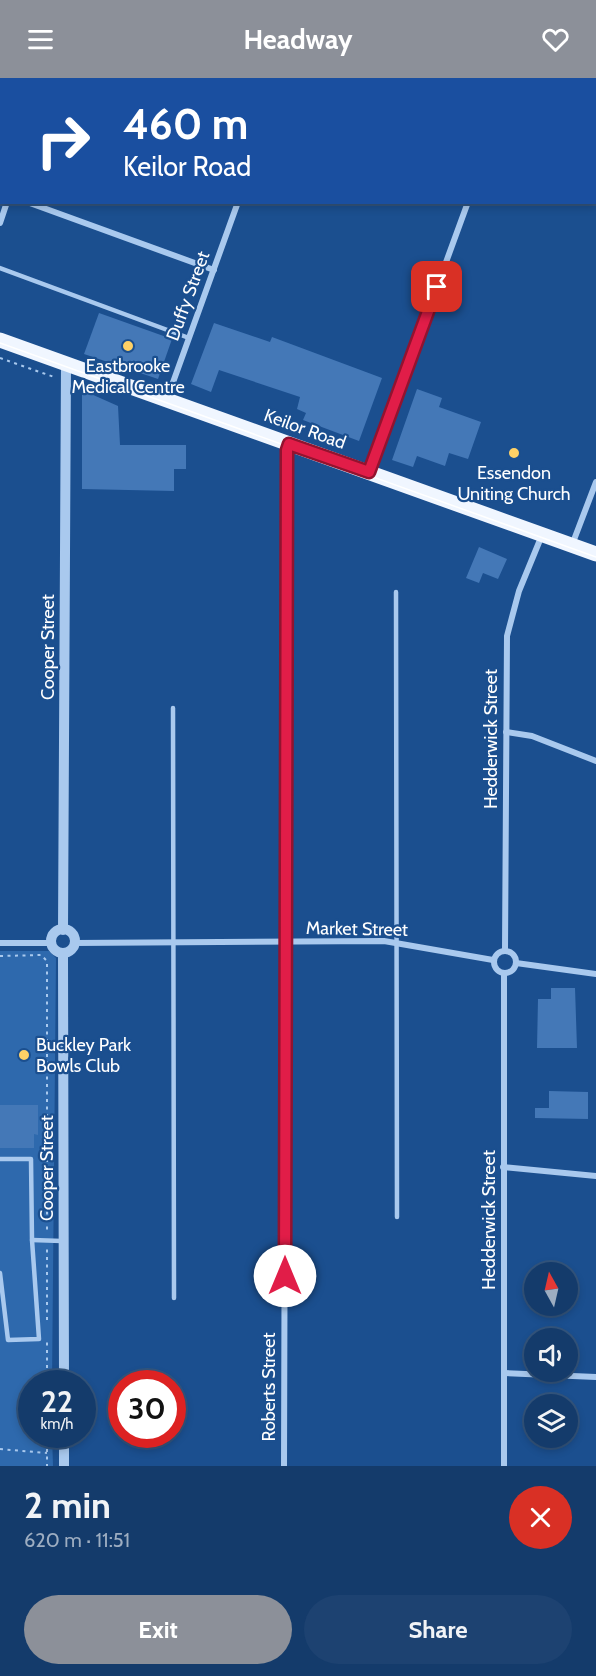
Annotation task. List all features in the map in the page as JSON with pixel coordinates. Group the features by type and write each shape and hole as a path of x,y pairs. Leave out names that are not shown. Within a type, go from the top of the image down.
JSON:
{"main road":[{"name":"Keilor Road","path":"0,340 596,554"}],"street":[{"path":"0,224 6,204"},
{"path":"32,204 214,270"},
{"name":"Duffy Street","path":"166,400 237,204"},
{"path":"369,472 467,204"},
{"name":"Cooper Street","path":"63,930 66,364"},
{"name":"Roberts Street","path":"284,1466 287,450 289,444"},
{"path":"572,545 596,482"},
{"name":"Hedderwick Street","path":"505,950 508,626 542,535"},
{"path":"506,732 532,736 596,761"},
{"path":"63,930 72,934 74,943 71,949 63,953 55,950 51,943 56,932 63,930"},
{"name":"Market Street","path":"74,943 397,942 493,960"},
{"path":"0,943 51,943"},
{"path":"505,950 514,956 516,963 511,971 504,973 496,969 493,960 496,954 505,950"},
{"name":"Cooper Street","path":"63,953 64,1370"},
{"path":"516,963 596,975"},
{"name":"Hedderwick Street","path":"504,973 504,1466"},
{"path":"503,1167 596,1176"},
{"path":"504,1373 596,1377"},
{"path":"64,1448 64,1466"}],"lane":[{"path":"0,268 189,338"},
{"path":"396,592 397,1217"},
{"path":"173,708 174,1298"},
{"path":"0,1159 31,1160 32,1240 39,1339 8,1340 0,1273"},
{"path":"32,1240 63,1241"}],"path":[{"path":"0,358 65,381"},
{"path":"0,956 42,955 47,961 47,1324"},
{"path":"47,1335 47,1370"},
{"path":"47,1448 47,1466"},
{"path":"0,1449 47,1453"}],"shaded area":[{"path":"0,951 49,951 56,958 52,1370 18,1370 18,1448 52,1448 53,1466 0,1466"}],"building":[{"name":"Eastbrooke Medical Centre","path":"99,313 172,339 158,379 84,354"},
{"path":"214,323 270,342 272,337 382,378 359,441 303,420 306,413 297,409 300,397 219,370 211,392 191,384"},
{"path":"417,389 442,398 439,407 481,422 468,459 449,453 445,466 417,456 413,467 392,460"},
{"path":"82,390 118,406 120,445 186,445 186,469 174,469 174,491 82,489"},
{"path":"479,547 507,559 498,579 483,573 479,583 466,578"},
{"path":"551,988 575,988 577,1048 537,1048 538,999 551,999"},
{"path":"549,1091 588,1092 588,1119 535,1118 535,1108 549,1108"},
{"path":"0,1105 38,1105 38,1135 34,1134 34,1148 0,1148"}],"tram line":[{"path":"0,343 596,557"}],"place":[{"name":"Eastbrooke Medical Centre","path":"128,346"},
{"name":"Essendon Uniting Church","path":"514,453"},
{"name":"Buckley Park Bowls Club","path":"24,1055"}],"route":[{"path":"285,1276 287,450 289,444 369,472 437,287"}]}
